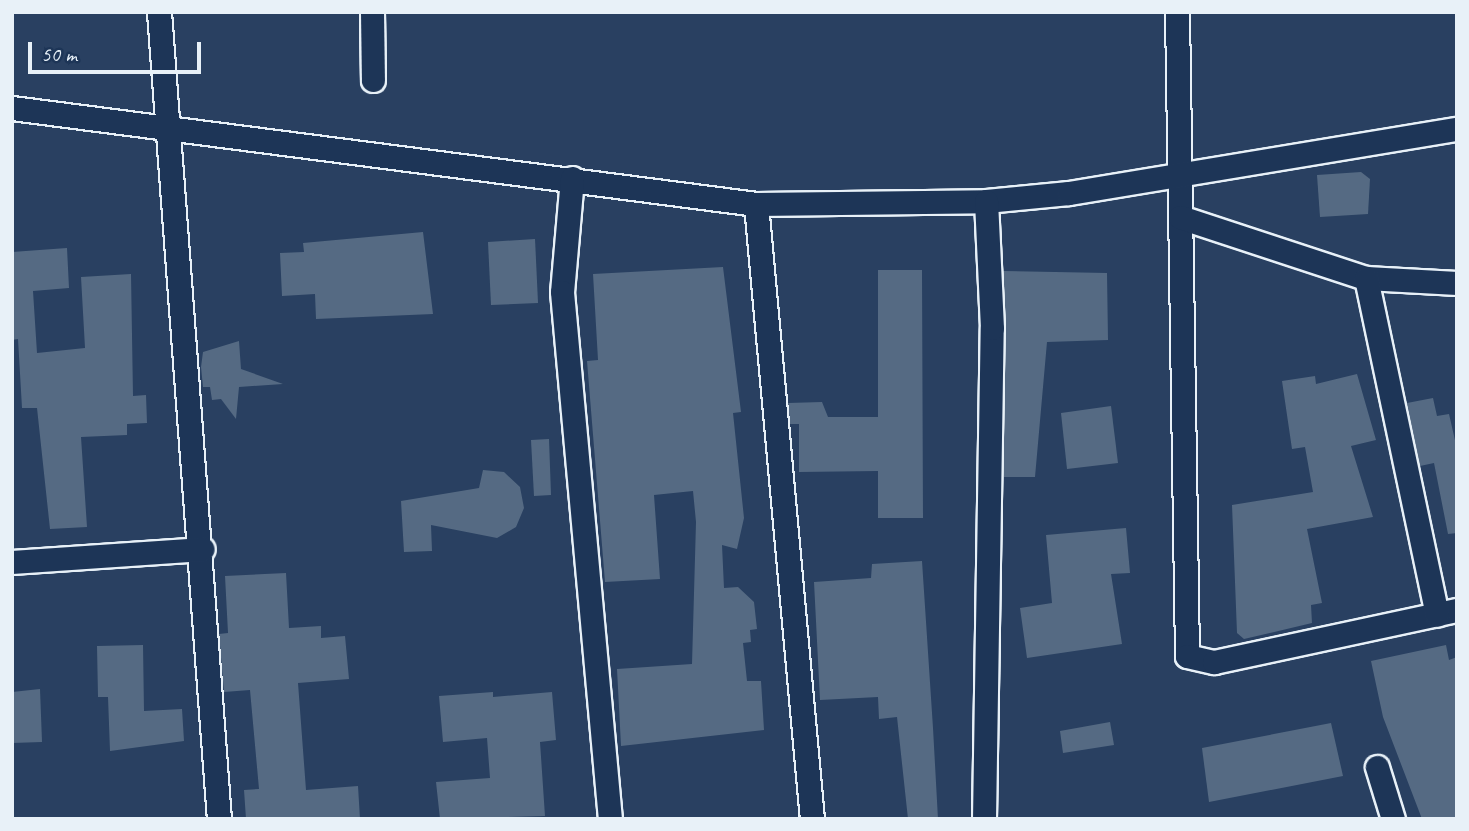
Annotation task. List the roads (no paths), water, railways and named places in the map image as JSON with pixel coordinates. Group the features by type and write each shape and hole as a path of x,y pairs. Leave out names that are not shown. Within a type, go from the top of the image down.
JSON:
{"street":[{"path":"159,12 165,130 202,549 219,819"},
{"path":"372,12 373,80"},
{"path":"1177,12 1176,177 1180,217 1187,656 1214,662 1447,612 1366,278"},
{"path":"12,108 165,130 572,178 755,204 986,201 1176,177 1457,129"},
{"path":"572,178 562,292 610,819"},
{"path":"984,819 992,328 986,201"},
{"path":"755,204 812,819"},
{"path":"1180,217 1366,278 1457,283"},
{"path":"12,562 202,549"},
{"path":"1377,767 1393,819"}]}
